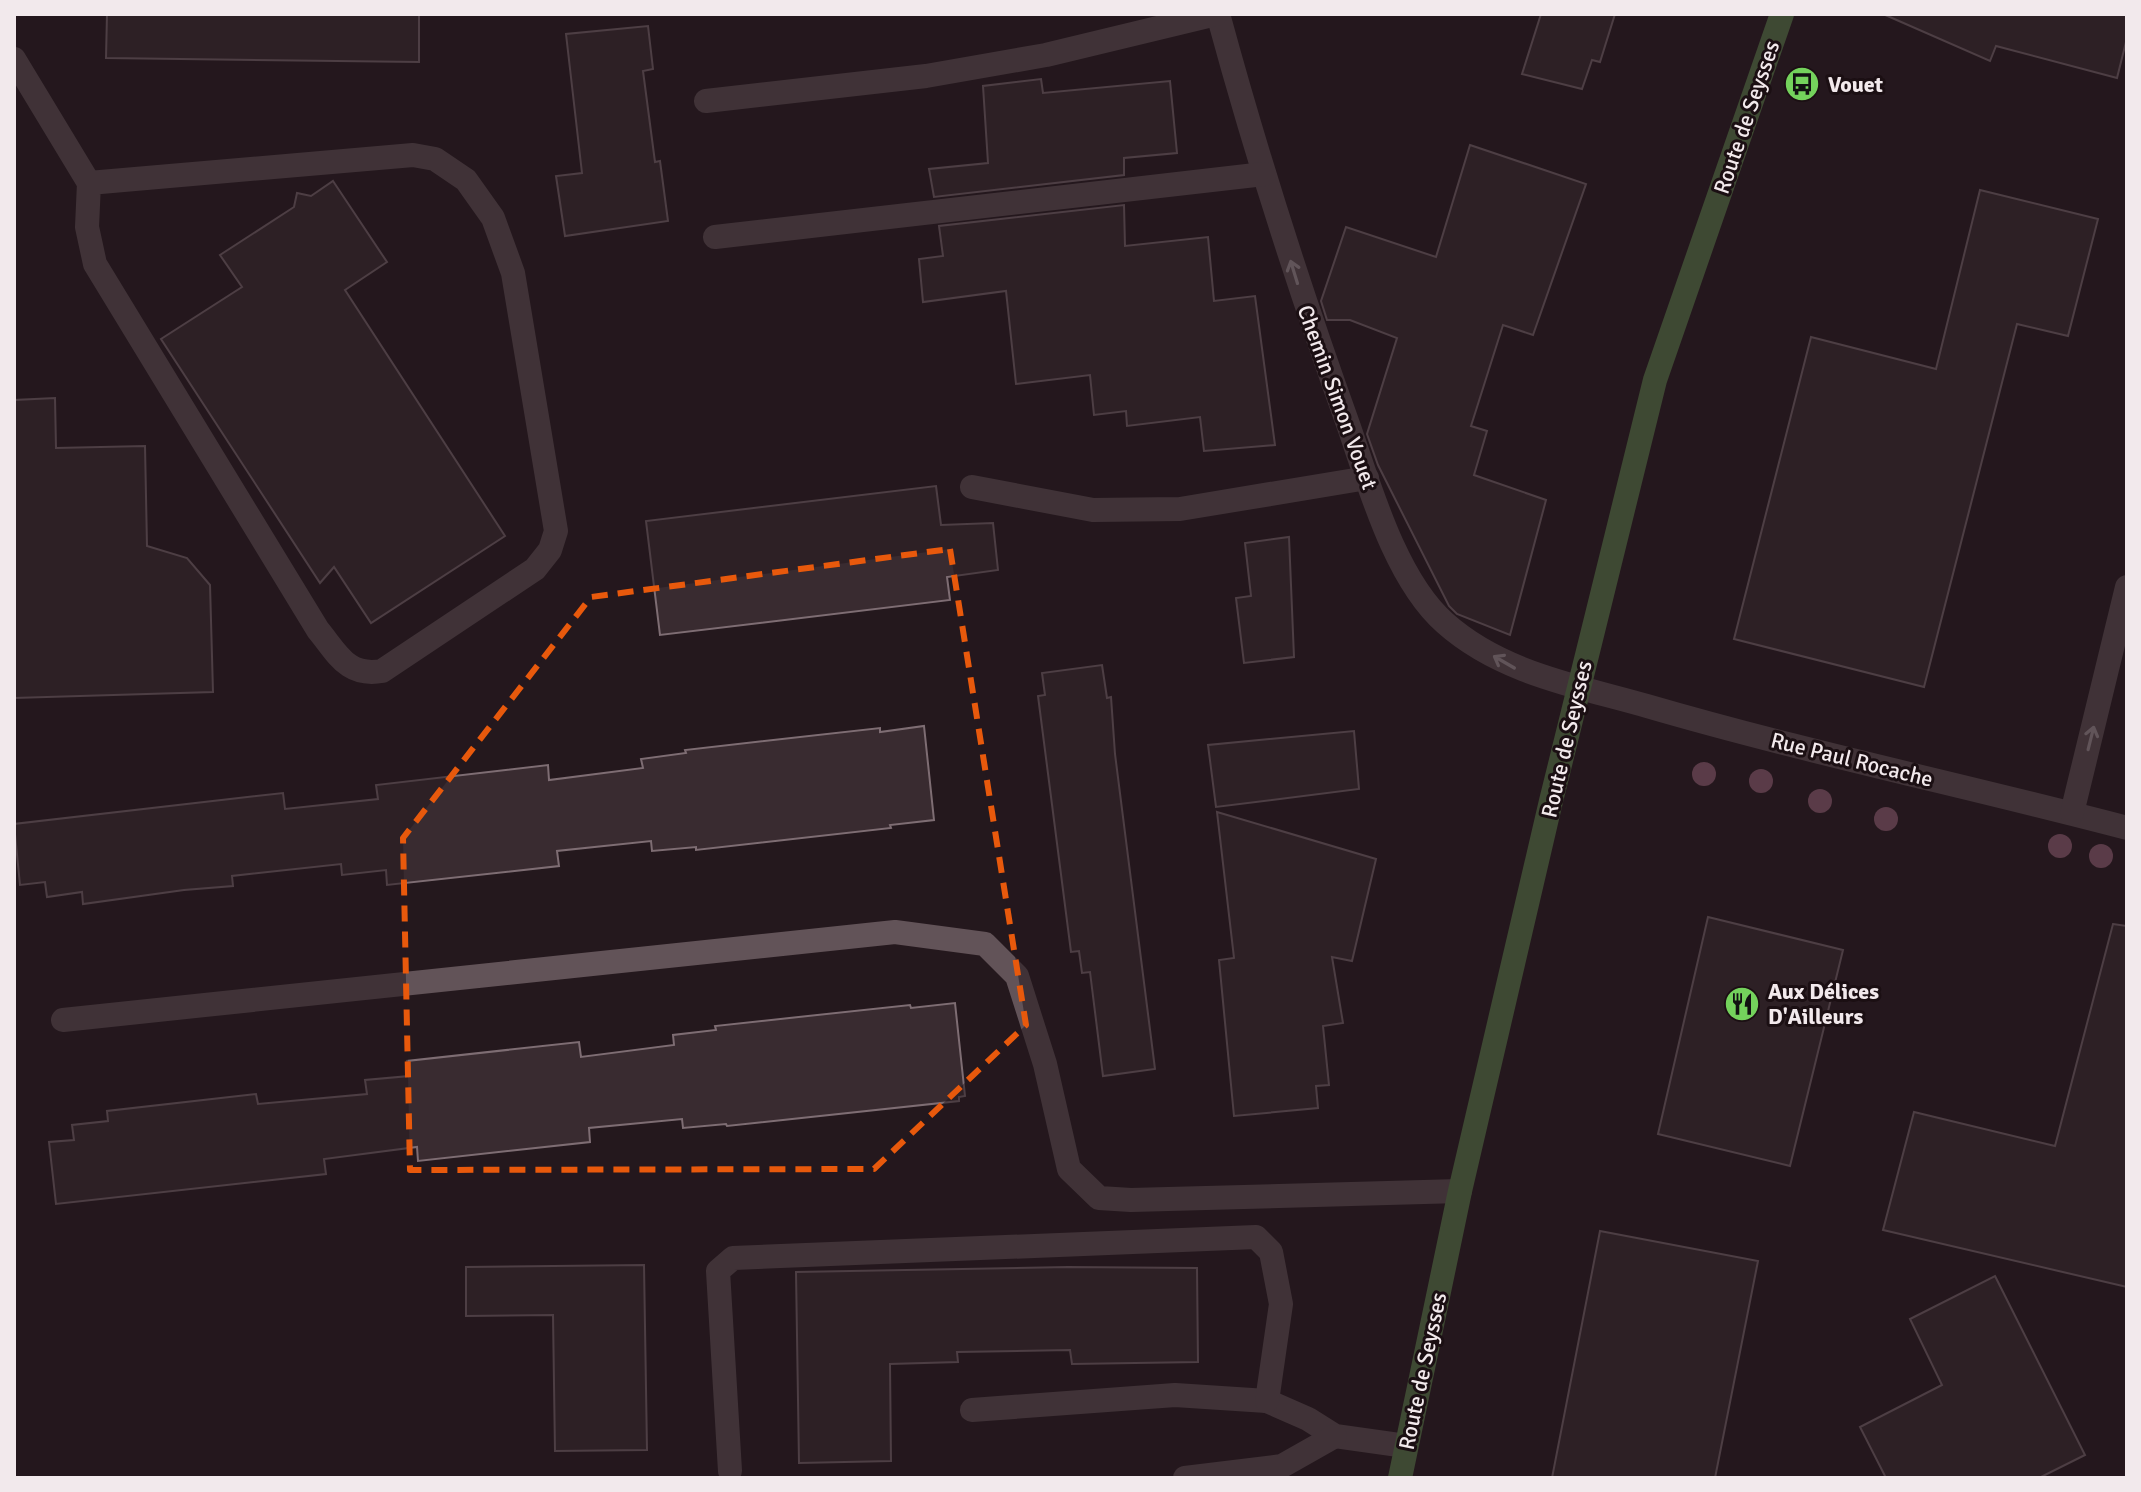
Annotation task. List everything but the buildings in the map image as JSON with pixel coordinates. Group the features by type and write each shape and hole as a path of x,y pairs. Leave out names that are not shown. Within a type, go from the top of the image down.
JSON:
{"main road":[{"name":"Route de Seysses","path":"1400,1478 1460,1191 1578,686 1655,380 1782,14"}],"street":[{"path":"706,101 926,76 1046,55 1217,14"},
{"name":"Chemin Simon Vouet","path":"1217,14 1304,303 1379,514 1412,583 1443,622 1473,644 1516,669 1578,686"},
{"path":"14,59 89,183 87,227 95,264 318,630 347,665 365,674 382,671 535,569 550,550 556,531 513,273 493,218 466,180 435,159 413,155 89,183"},
{"path":"715,237 1264,174"},
{"path":"972,487 1093,510 1180,509 1367,478"},
{"path":"2072,813 2127,587"},
{"name":"Rue Paul Rocache","path":"1578,686 1694,720 2127,828"},
{"path":"63,1020 895,932 985,944 1017,976 1045,1064 1069,1169 1099,1198 1131,1200 1460,1191"},
{"path":"730,1471 718,1271 733,1258 1256,1237 1271,1252 1281,1304 1267,1401"},
{"path":"972,1410 1175,1395 1267,1401 1308,1419 1335,1436 1406,1446"},
{"path":"1185,1478 1282,1466 1335,1436"}],"highlighted area":[{"path":"950,549 1026,1025 874,1169 410,1170 403,838 591,597"}],"place":[{"name":"Vouet","path":"1802,84"},
{"name":"Aux Délices D'Ailleurs","path":"1742,1004"}]}
